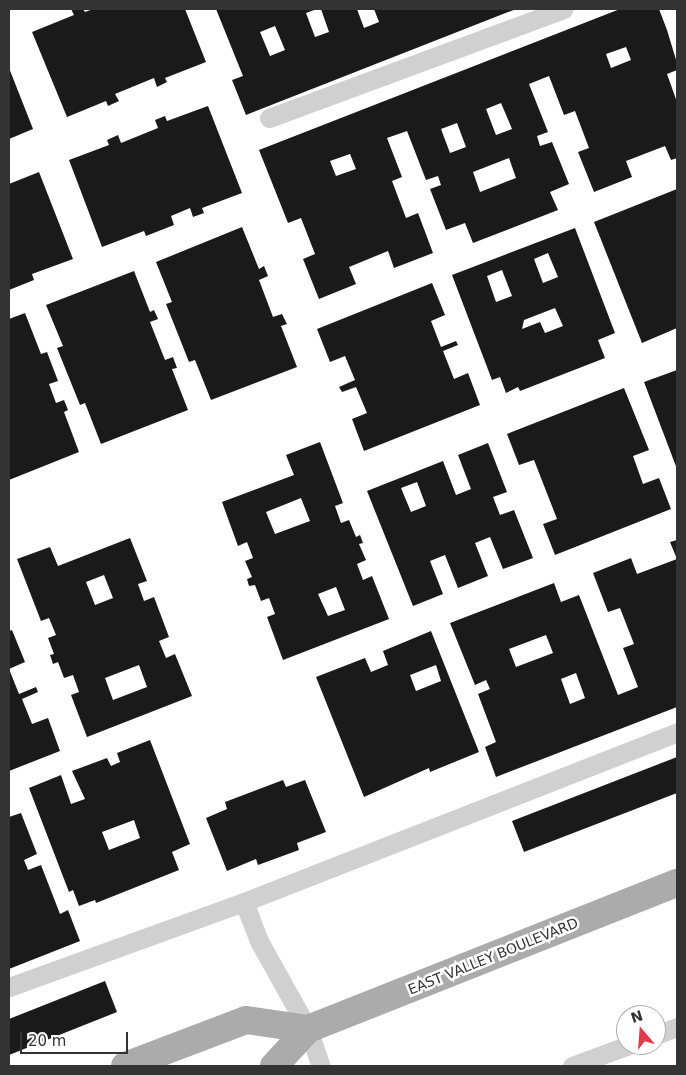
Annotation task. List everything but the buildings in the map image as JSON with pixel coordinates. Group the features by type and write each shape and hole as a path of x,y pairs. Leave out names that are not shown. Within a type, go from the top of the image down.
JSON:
{"main road":[{"name":"EAST VALLEY BOULEVARD","path":"274,1066 308,1029 677,883"},
{"name":"EAST VALLEY BOULEVARD","path":"125,1066 246,1020 308,1029"}],"lane":[{"path":"269,118 564,9"},
{"path":"9,987 244,902 677,732"},
{"path":"244,902 259,940 308,1029 321,1066"},
{"path":"572,1066 616,1050"}]}
